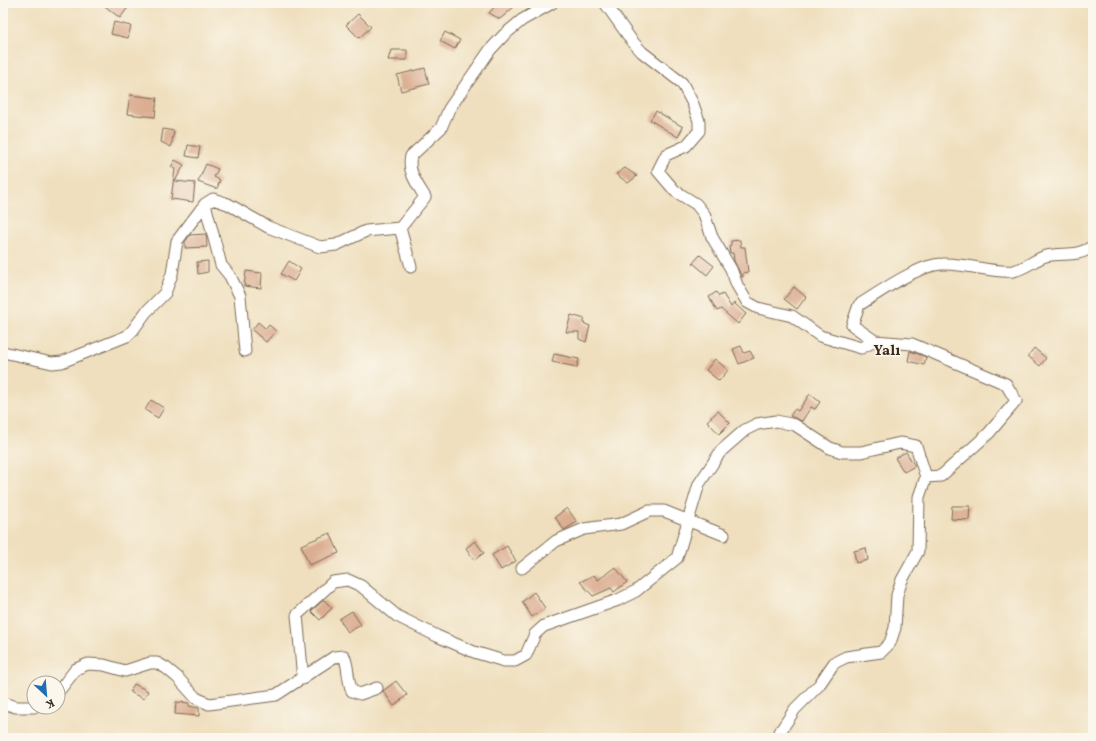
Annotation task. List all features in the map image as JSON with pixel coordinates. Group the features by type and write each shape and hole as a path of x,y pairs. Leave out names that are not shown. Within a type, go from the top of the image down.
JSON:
{"street":[{"path":"3,352 52,362 62,362 127,336 146,312 165,293 172,274 177,241 205,204 213,199 228,204 268,227 320,247 336,245 366,231 400,228 425,197 411,173 409,162 411,156 440,128 449,109 490,50 504,35 522,20 552,3"},
{"path":"605,3 632,41 642,52 682,83 693,104 699,121 699,130 686,146 666,155 658,171 675,191 696,204 704,214 712,237 731,269 746,302 758,308 792,316 820,336 861,348 875,341"},
{"path":"205,204 221,265 230,276 240,296 245,351"},
{"path":"400,228 411,267"},
{"path":"926,477 941,476 989,433 1016,401 1006,384 912,344 875,341 852,325 859,305 902,279 929,266 943,264 996,271 1015,270 1046,256 1084,253 1093,246"},
{"path":"302,679 297,615 334,582 348,580 361,586 397,616 437,636 474,652 504,661 515,661 526,655 535,634 544,626 618,600 636,591 677,558 699,484 722,451 745,430 757,424 776,421 795,426 830,448 842,452 861,452 900,443 916,446 926,477 919,497 918,551 902,580 897,595 895,628 890,643 881,652 846,657 834,663 819,685 795,709 776,738"},
{"path":"522,568 556,541 584,529 621,524 649,511 664,511 724,534"},
{"path":"66,682 76,669 88,664 104,665 125,671 150,663 157,663 171,672 196,698 210,704 276,695 334,657 344,656 347,663 348,681 352,691 360,694 377,688"},
{"path":"3,703 16,707 26,707"}],"building":[{"path":"101,3 126,3 129,6 120,18"},
{"path":"498,3 505,3 514,7 500,19 489,13"},
{"path":"358,14 371,27 359,38 346,25"},
{"path":"114,22 131,26 128,38 111,34"},
{"path":"445,32 460,40 455,49 440,41"},
{"path":"391,50 407,50 407,60 388,60"},
{"path":"425,68 429,84 401,91 397,75"},
{"path":"130,95 157,98 155,117 127,114"},
{"path":"656,111 683,127 678,137 650,120"},
{"path":"163,129 174,131 171,147 161,142"},
{"path":"188,145 200,147 198,158 186,156"},
{"path":"175,160 184,165 175,181 195,183 193,202 171,199 175,169 171,167"},
{"path":"206,164 218,169 214,177 220,180 217,189 198,182"},
{"path":"625,168 637,176 628,183 616,174"},
{"path":"206,234 207,247 185,248 185,242 190,235"},
{"path":"740,240 741,247 745,247 748,272 743,273 743,277 734,261 733,253 730,253 729,246 731,245 731,241"},
{"path":"700,255 714,266 707,275 693,263"},
{"path":"208,261 208,272 198,274 197,262"},
{"path":"289,261 301,269 294,281 281,274"},
{"path":"246,271 262,273 261,288 244,286"},
{"path":"794,287 806,297 797,309 784,299"},
{"path":"716,292 719,296 723,294 731,307 734,303 746,314 738,324 721,309 717,311 709,297"},
{"path":"571,315 585,319 583,323 590,326 586,342 579,339 579,332 566,332"},
{"path":"258,322 266,329 269,325 276,331 266,342 252,330"},
{"path":"741,346 744,353 750,351 754,358 739,364 733,349"},
{"path":"1034,348 1046,358 1040,366 1028,356"},
{"path":"910,351 926,357 924,365 908,361"},
{"path":"554,354 579,359 577,367 552,362"},
{"path":"715,359 728,370 719,381 706,370"},
{"path":"810,394 820,402 815,409 811,407 802,421 790,416 795,409 798,411"},
{"path":"151,400 164,408 158,418 145,410"},
{"path":"718,411 730,423 719,434 707,421"},
{"path":"906,452 915,466 904,472 895,458"},
{"path":"952,506 970,506 969,520 951,519"},
{"path":"567,508 577,522 564,530 555,517"},
{"path":"330,533 339,553 309,565 301,545"},
{"path":"475,541 484,553 474,560 466,548"},
{"path":"507,546 516,561 501,570 492,555"},
{"path":"866,548 868,560 856,563 854,551"},
{"path":"615,567 627,582 614,592 611,588 593,596 580,582 594,575 598,580"},
{"path":"534,592 545,608 532,617 522,602"},
{"path":"324,600 332,608 320,620 311,611"},
{"path":"352,611 361,625 348,632 339,619"},
{"path":"396,681 407,695 394,706 383,691"},
{"path":"134,684 148,691 144,699 130,692"},
{"path":"176,702 189,703 189,706 199,708 199,716 175,714"}],"district":[{"name":"Yalı","path":"887,350"}]}
